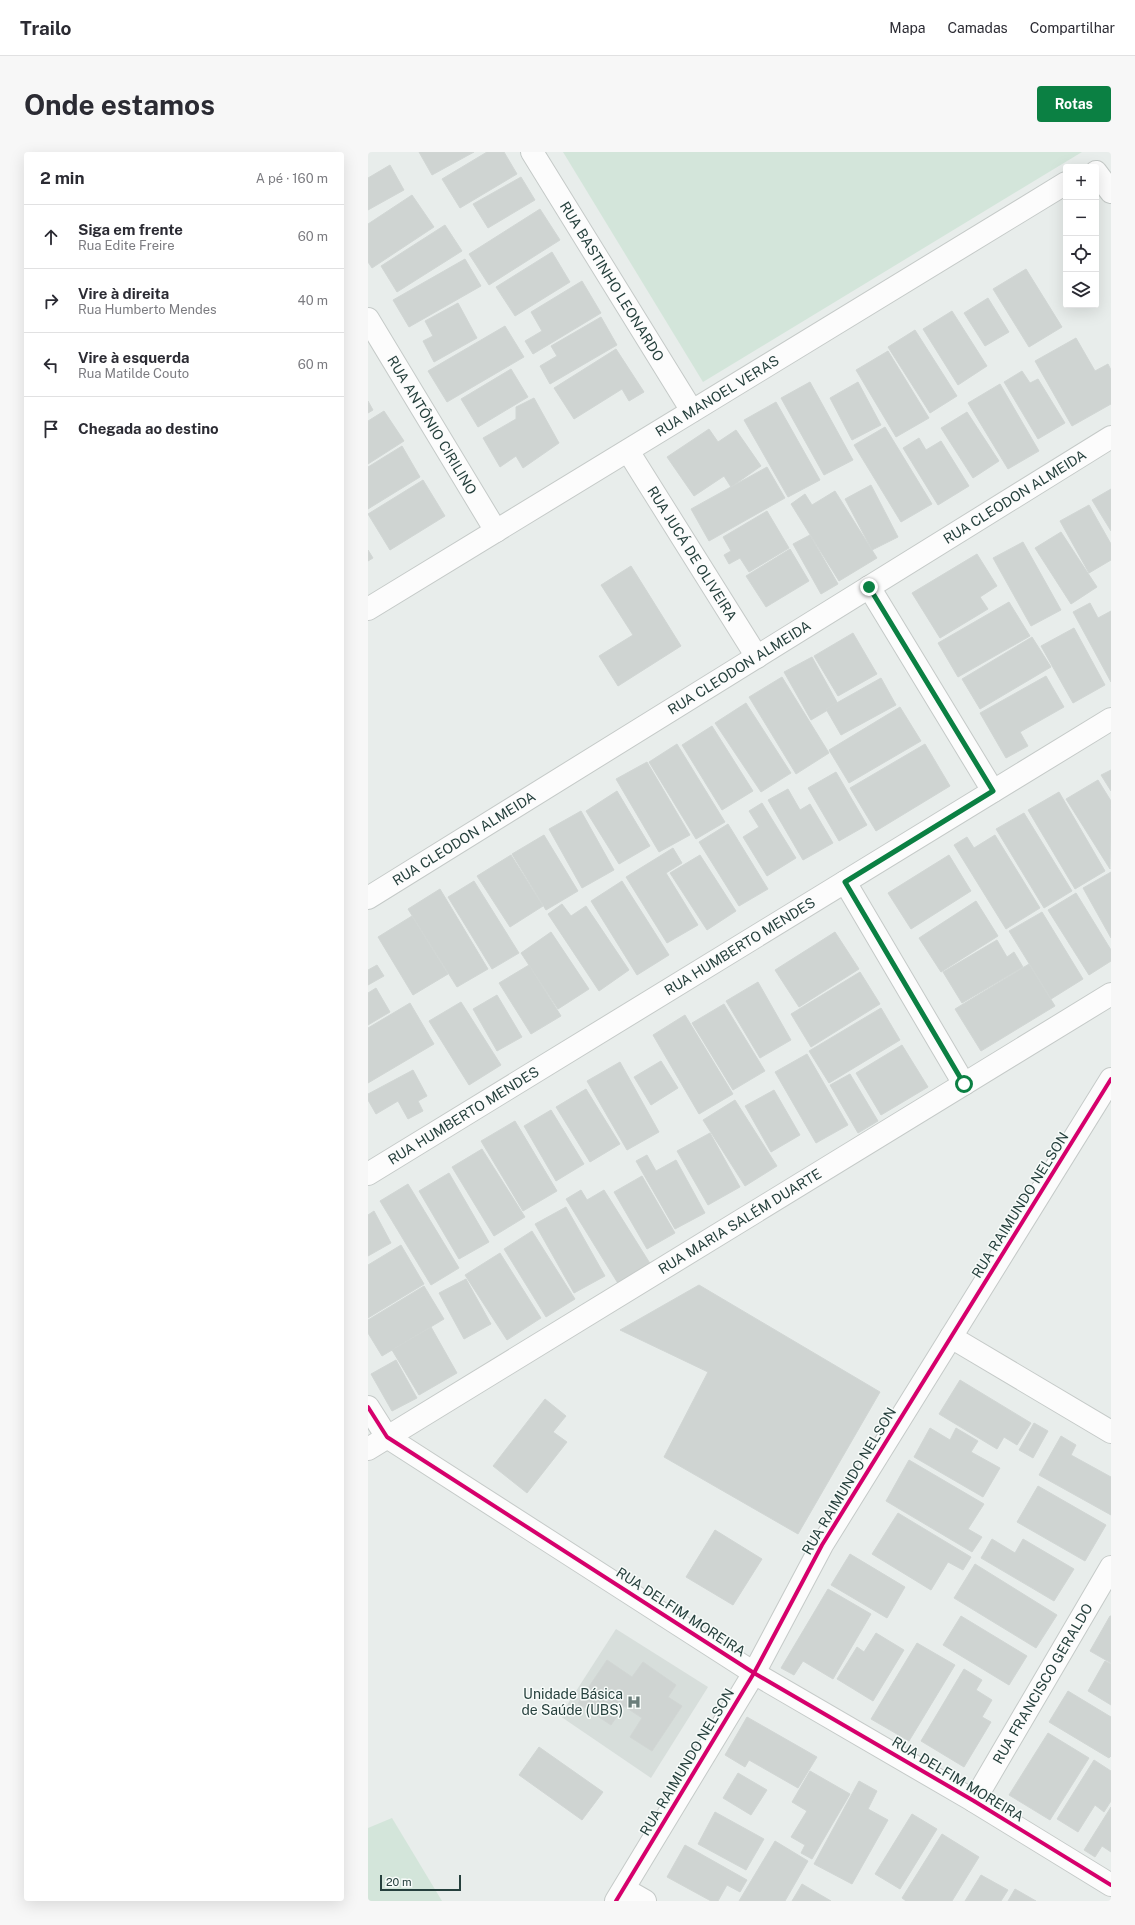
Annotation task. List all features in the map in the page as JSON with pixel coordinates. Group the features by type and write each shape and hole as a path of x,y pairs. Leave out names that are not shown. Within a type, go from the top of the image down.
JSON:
{"street":[{"name":"RUA BASTINHO LEONARDO","path":"532,152 692,411"},
{"path":"1099,176 1111,192"},
{"name":"RUA MANOEL VERAS","path":"368,609 1063,185"},
{"name":"RUA ANTÔNIO CIRILINO","path":"368,319 496,531"},
{"name":"RUA CLEODON ALMEIDA","path":"368,898 1111,437"},
{"name":"RUA JUCÁ DE OLIVEIRA","path":"628,451 757,657"},
{"path":"869,587 993,791"},
{"name":"RUA HUMBERTO MENDES","path":"370,1168 845,882 1111,719"},
{"path":"845,882 964,1084"},
{"name":"RUA MARIA SALÉM DUARTE","path":"368,1449 1111,994"},
{"name":"RUA RAIMUNDO NELSON","path":"620,1895 754,1672 822,1545 1111,1079"},
{"path":"951,1337 1111,1432"},
{"path":"368,1407 387,1437"},
{"name":"RUA DELFIM MOREIRA","path":"387,1437 754,1672 974,1801 1111,1885"},
{"name":"RUA FRANCISCO GERALDO","path":"974,1801 1111,1567"},
{"path":"620,1895 645,1901"}],"shaded area":[{"name":"Unidade Básica de Saúde (UBS)","path":"616,1629 708,1687 651,1778 560,1716"}],"green space":[{"path":"563,152 1082,152 703,382"},
{"path":"392,1818 442,1901 368,1901 368,1828"}],"building":[{"path":"419,152 474,152 432,175"},
{"path":"487,152 504,152 517,174 460,208 442,179"},
{"path":"390,165 404,190 368,210 368,178"},
{"path":"521,177 535,200 488,228 473,204"},
{"path":"412,195 434,227 372,268 368,262 368,224"},
{"path":"540,209 560,240 489,285 469,254"},
{"path":"445,225 462,251 397,292 381,266"},
{"path":"552,252 570,282 515,316 496,287"},
{"path":"465,259 481,286 409,327 393,300"},
{"path":"1026,269 1062,327 1029,347 993,289"},
{"path":"582,281 601,313 533,354 525,341 542,331 531,312"},
{"path":"988,298 1009,332 985,346 964,313"},
{"path":"458,303 477,338 434,362 423,341 433,336 425,321"},
{"path":"952,311 987,366 958,385 923,329"},
{"path":"601,317 617,345 550,384 540,366 557,356 551,346"},
{"path":"505,326 524,357 447,402 428,371"},
{"path":"915,330 957,396 930,413 888,347"},
{"path":"1076,338 1095,371 1108,364 1111,370 1111,404 1072,426 1035,361"},
{"path":"616,349 644,392 629,401 622,389 574,419 554,388"},
{"path":"888,351 929,418 896,437 856,370"},
{"path":"511,369 528,397 478,427 461,399"},
{"path":"1022,371 1030,383 1038,379 1065,423 1038,439 1004,382"},
{"path":"810,382 853,460 824,475 781,398"},
{"path":"858,382 881,425 852,440 830,398"},
{"path":"1000,384 1039,451 1008,469 968,403"},
{"path":"534,398 559,443 523,468 516,456 500,467 483,438 516,419 516,407"},
{"path":"368,401 373,410 368,413"},
{"path":"776,402 820,480 788,497 744,420"},
{"path":"384,411 404,441 368,464 368,421"},
{"path":"967,412 999,461 973,478 941,428"},
{"path":"885,427 932,504 901,522 854,445"},
{"path":"709,429 718,442 736,430 761,466 731,487 724,476 694,496 667,457"},
{"path":"919,438 926,450 941,441 969,486 938,505 903,448"},
{"path":"402,446 420,477 368,509 368,467"},
{"path":"767,467 785,498 709,541 691,509"},
{"path":"423,480 445,516 390,550 368,514"},
{"path":"871,485 898,537 872,550 845,499"},
{"path":"1111,489 1111,531 1092,500"},
{"path":"835,491 877,558 839,581 791,504 805,494 812,505"},
{"path":"1089,505 1111,544 1111,560 1089,573 1060,521"},
{"path":"767,511 789,548 749,572 740,558 729,564 724,555 731,551 723,537"},
{"path":"1061,532 1097,587 1071,604 1035,548"},
{"path":"810,535 838,584 821,594 793,544"},
{"path":"1023,542 1061,610 1031,626 993,558"},
{"path":"790,549 809,581 766,607 746,576"},
{"path":"368,550 373,558 368,561"},
{"path":"977,554 997,586 980,597 988,609 940,638 912,593"},
{"path":"631,566 681,646 618,686 599,656 633,635 601,585"},
{"path":"1009,602 1030,636 958,677 938,643"},
{"path":"1090,603 1098,618 1111,611 1111,682 1073,612"},
{"path":"1074,628 1105,685 1073,703 1041,646"},
{"path":"853,633 877,674 838,696 814,656"},
{"path":"1032,637 1051,667 980,709 962,679"},
{"path":"812,657 838,704 811,720 784,672"},
{"path":"1046,676 1064,707 1020,732 1028,746 1006,758 980,713"},
{"path":"782,677 829,753 796,774 749,697"},
{"path":"881,678 896,705 841,735 826,709"},
{"path":"746,703 791,773 761,792 715,723"},
{"path":"900,707 921,741 849,783 829,750"},
{"path":"712,726 753,791 722,810 682,745"},
{"path":"677,744 725,822 696,839 649,762"},
{"path":"925,744 950,786 876,831 850,788"},
{"path":"647,762 690,835 659,852 616,779"},
{"path":"1111,770 1111,791 1101,775"},
{"path":"836,772 867,825 839,841 808,788"},
{"path":"1098,780 1111,801 1110,869 1066,799"},
{"path":"788,789 800,810 810,804 833,843 803,860 768,800"},
{"path":"617,791 650,846 619,864 586,811"},
{"path":"1059,792 1105,871 1075,889 1028,810"},
{"path":"762,803 796,858 767,876 743,837 759,827 749,811"},
{"path":"581,811 614,870 582,888 549,829"},
{"path":"1024,813 1072,891 1044,908 996,829"},
{"path":"728,824 768,889 739,906 699,842"},
{"path":"544,835 578,891 546,910 512,854"},
{"path":"995,835 1040,908 1006,929 954,845 967,837 974,848"},
{"path":"673,848 682,863 666,873 698,925 667,943 626,877"},
{"path":"511,855 543,906 510,927 477,876"},
{"path":"700,855 736,911 707,930 670,873"},
{"path":"949,855 971,891 911,929 888,893"},
{"path":"1111,872 1111,938 1083,888"},
{"path":"474,881 519,953 492,969 448,897"},
{"path":"622,881 669,955 637,975 591,901"},
{"path":"440,889 488,969 457,987 408,909"},
{"path":"1076,893 1111,950 1111,961 1089,975 1048,910"},
{"path":"976,901 998,936 941,972 919,938"},
{"path":"562,904 571,916 586,906 629,970 599,991 548,914"},
{"path":"1042,912 1083,979 1051,999 1009,931"},
{"path":"412,916 448,974 413,995 378,937"},
{"path":"551,932 589,989 558,1009 521,953"},
{"path":"835,932 859,969 799,1007 775,970"},
{"path":"997,940 1007,957 1014,952 1023,967 962,1003 943,972"},
{"path":"1029,964 1055,1006 981,1051 955,1009"},
{"path":"377,965 384,976 368,985 368,970"},
{"path":"529,965 561,1016 531,1034 499,983"},
{"path":"860,972 880,1004 811,1047 791,1014"},
{"path":"758,982 791,1040 760,1058 726,1001"},
{"path":"376,988 390,1012 368,1025 368,993"},
{"path":"497,995 522,1037 497,1051 473,1009"},
{"path":"461,1002 501,1065 469,1085 429,1021"},
{"path":"410,1003 434,1044 368,1083 368,1028"},
{"path":"724,1004 765,1071 733,1090 692,1023"},
{"path":"881,1008 900,1040 829,1083 809,1051"},
{"path":"685,1015 733,1094 699,1114 653,1035"},
{"path":"902,1045 928,1087 881,1115 856,1073"},
{"path":"807,1054 848,1125 816,1143 775,1072"},
{"path":"661,1061 678,1088 651,1105 634,1077"},
{"path":"620,1062 659,1132 627,1150 587,1081"},
{"path":"413,1070 427,1096 418,1101 423,1111 408,1119 398,1101 376,1114 368,1100 368,1094"},
{"path":"850,1074 878,1121 858,1133 830,1085"},
{"path":"586,1089 620,1144 590,1162 556,1107"},
{"path":"774,1090 800,1135 771,1152 745,1106"},
{"path":"735,1100 777,1166 745,1186 703,1120"},
{"path":"551,1110 584,1164 556,1181 524,1126"},
{"path":"515,1121 557,1191 523,1211 481,1141"},
{"path":"710,1133 740,1187 708,1205 677,1151"},
{"path":"482,1149 525,1217 494,1236 452,1167"},
{"path":"647,1155 656,1171 676,1160 705,1213 675,1229 636,1161"},
{"path":"449,1173 489,1242 459,1259 419,1191"},
{"path":"642,1176 675,1233 647,1249 614,1192"},
{"path":"408,1184 459,1268 431,1285 380,1201"},
{"path":"581,1190 587,1200 604,1190 651,1265 619,1285 566,1199"},
{"path":"566,1207 605,1276 574,1293 535,1224"},
{"path":"374,1211 391,1243 368,1256 368,1215"},
{"path":"532,1231 575,1299 546,1317 504,1249"},
{"path":"401,1245 424,1284 368,1318 368,1265"},
{"path":"500,1253 541,1318 507,1340 465,1275"},
{"path":"466,1279 491,1324 464,1339 439,1293"},
{"path":"699,1285 880,1392 798,1534 664,1457 708,1372 620,1330"},
{"path":"424,1286 444,1319 382,1356 368,1333 368,1320"},
{"path":"431,1327 457,1373 419,1395 392,1350"},
{"path":"396,1360 417,1398 392,1411 371,1374"},
{"path":"960,1380 1031,1423 1017,1445 1004,1437 997,1449 939,1414"},
{"path":"545,1399 566,1416 553,1432 567,1442 527,1493 493,1466"},
{"path":"1034,1423 1048,1431 1033,1458 1019,1450"},
{"path":"930,1428 950,1440 956,1428 978,1441 971,1452 1000,1468 983,1497 914,1457"},
{"path":"1061,1436 1076,1445 1071,1455 1111,1477 1111,1515 1039,1475"},
{"path":"909,1460 984,1504 968,1529 982,1537 972,1552 886,1501"},
{"path":"1038,1486 1106,1525 1085,1561 1017,1522"},
{"path":"898,1513 971,1557 963,1570 948,1562 931,1590 872,1554"},
{"path":"715,1530 762,1559 733,1605 686,1577"},
{"path":"992,1539 1015,1553 1023,1539 1074,1569 1054,1601 981,1558"},
{"path":"850,1554 905,1587 887,1618 831,1585"},
{"path":"975,1564 1057,1615 1036,1648 954,1598"},
{"path":"828,1589 871,1614 833,1679 803,1661 794,1675 781,1668"},
{"path":"961,1616 1027,1656 1009,1685 943,1645"},
{"path":"1111,1616 1111,1663 1090,1651"},
{"path":"876,1633 904,1650 873,1701 837,1679 857,1647 864,1652"},
{"path":"917,1643 955,1665 909,1741 871,1719"},
{"path":"607,1660 632,1677 643,1662 676,1685 668,1697 682,1706 652,1751 630,1737 642,1718 624,1706 611,1725 578,1703"},
{"path":"1105,1661 1111,1664 1111,1705 1088,1691"},
{"path":"964,1669 982,1680 976,1690 992,1700 982,1717 991,1722 964,1767 921,1741"},
{"path":"1068,1691 1111,1717 1111,1756 1109,1758 1049,1722"},
{"path":"747,1717 817,1757 798,1788 749,1760 745,1767 725,1755"},
{"path":"1048,1733 1089,1758 1050,1820 1009,1795"},
{"path":"539,1747 603,1792 582,1820 519,1775"},
{"path":"1094,1760 1111,1771 1111,1801 1104,1812 1095,1805 1078,1832 1057,1819"},
{"path":"810,1771 850,1794 812,1859 801,1853 805,1845 791,1837 807,1811 792,1802"},
{"path":"738,1773 767,1790 751,1815 723,1798"},
{"path":"859,1781 877,1791 868,1809 888,1820 852,1884 814,1864"},
{"path":"1111,1807 1111,1852 1102,1846 1095,1857 1084,1850"},
{"path":"715,1812 764,1839 746,1870 698,1844"},
{"path":"912,1814 937,1829 900,1889 875,1874"},
{"path":"942,1834 979,1857 952,1901 906,1901 902,1898"},
{"path":"775,1841 808,1861 785,1901 739,1901"},
{"path":"685,1845 747,1880 740,1892 727,1885 718,1901 711,1901 667,1877"},
{"path":"981,1875 1008,1890 1001,1901 965,1901"},
{"path":"802,1884 831,1901 792,1901"},
{"path":"1015,1889 1036,1901 1008,1901"}],"cycle path":[{"path":"616,1901 754,1673 822,1545 1111,1079"},
{"path":"368,1407 387,1437 754,1673 974,1801 1111,1885"}],"place":[{"name":"Unidade Básica de Saúde (UBS)","path":"634,1702"}],"route":[{"path":"869,587 993,791 845,882 964,1084"}]}
